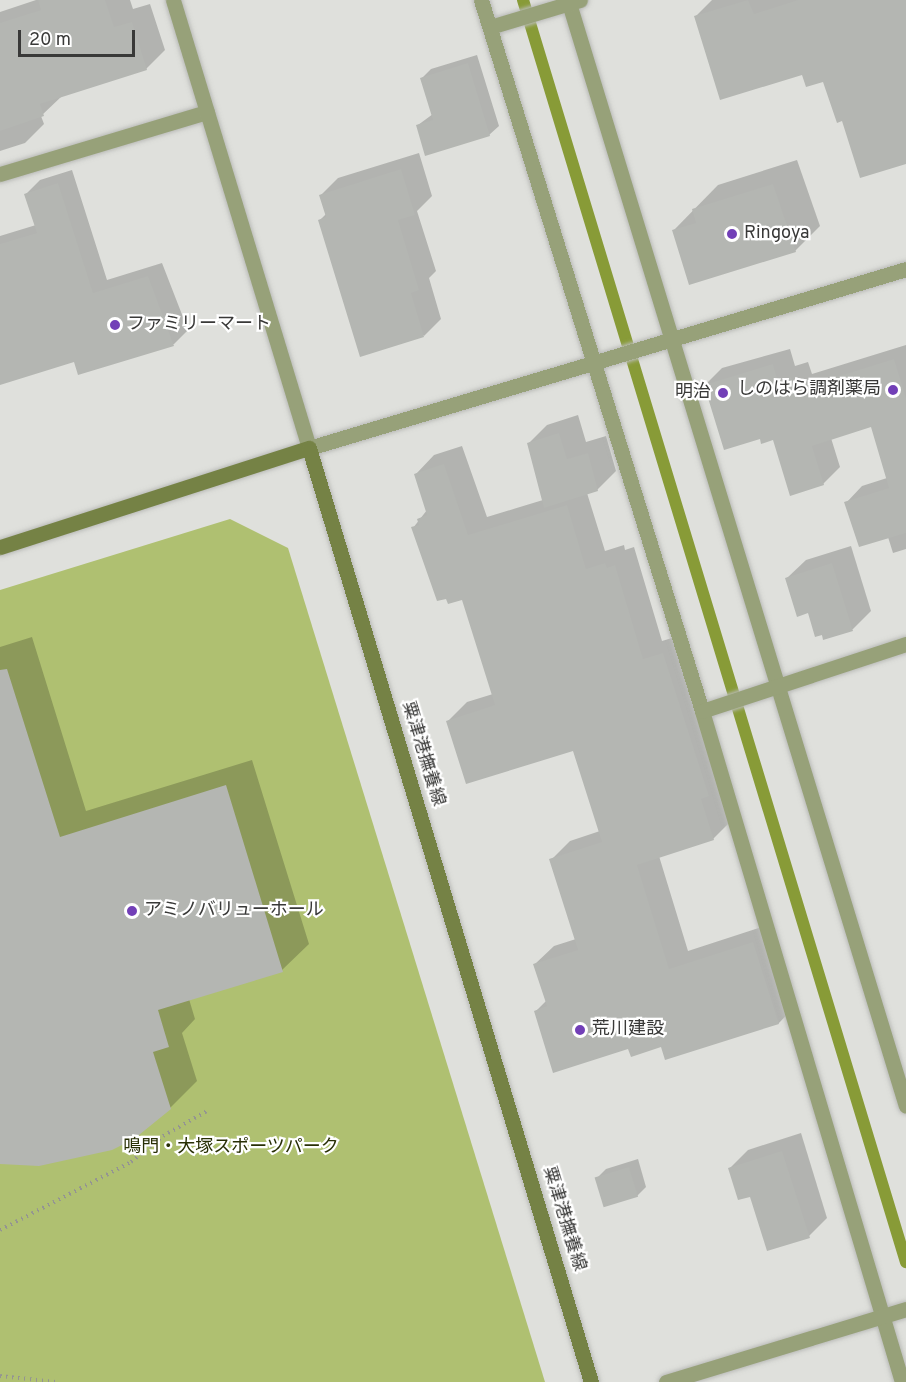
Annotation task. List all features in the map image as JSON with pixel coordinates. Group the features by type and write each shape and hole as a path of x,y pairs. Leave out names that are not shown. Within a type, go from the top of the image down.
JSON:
{"main road":[{"path":"0,547 309,448"},
{"name":"粟津港撫養線","path":"309,448 591,1382"}],"street":[{"path":"173,0 309,448 596,364 906,269"},
{"path":"482,0 495,25 596,364 706,709 886,1316 903,1382"},
{"path":"495,25 569,2 666,342 772,686 906,1106"},
{"path":"0,174 207,112"},
{"path":"706,709 906,644"},
{"path":"666,1382 906,1309"}],"path":[{"path":"0,1230 131,1162 163,1136 207,1111"},
{"path":"0,1376 56,1382"}],"green space":[{"name":"鳴門・大塚スポーツパーク","path":"230,519 288,548 545,1382 0,1382 0,590"}],"building":[{"path":"38,0 105,0 114,27 132,22 147,70 40,104 44,116 0,131 0,23 41,10"},
{"path":"748,0 754,14 798,0 906,0 906,164 860,178 842,121 837,123 823,82 806,87 802,75 720,100 694,16"},
{"path":"468,63 490,136 425,156 416,125 433,120 420,78"},
{"path":"401,169 415,215 398,220 419,290 411,293 424,337 360,357 318,220 326,217 319,195"},
{"path":"58,183 93,293 148,276 174,346 78,375 74,362 0,385 0,244 37,233 24,194"},
{"path":"773,184 796,252 689,285 672,230 696,223 692,209"},
{"path":"894,359 906,398 906,533 859,547 844,502 889,488 871,427 812,446 824,485 790,496 773,440 761,444 760,439 724,450 704,385 773,364 778,382 791,377 795,390"},
{"path":"559,433 567,459 588,453 598,491 544,508 527,443"},
{"path":"444,464 468,535 567,505 586,569 605,563 607,568 615,565 643,659 663,653 709,796 701,799 714,840 637,865 669,969 753,942 779,1024 665,1060 661,1047 631,1057 628,1049 553,1073 534,1011 547,1006 533,964 578,950 549,859 602,842 573,751 466,784 446,721 495,705 462,600 448,604 446,599 437,601 411,527 419,525 417,519 427,515 414,474"},
{"path":"832,563 853,631 823,640 822,635 815,637 808,613 797,617 785,578"},
{"name":"アミノバリューホール","path":"7,669 60,837 226,785 283,972 158,1010 169,1047 153,1052 171,1109 134,1139 112,1150 39,1166 0,1164 0,670"},
{"path":"782,1151 810,1238 767,1251 750,1197 738,1200 728,1168"},
{"path":"629,1167 638,1197 604,1207 595,1178"}],"waterway":[{"path":"523,0 906,1262"}],"place":[{"name":"Ringoya","path":"732,234"},
{"name":"ファミリーマート","path":"115,325"},
{"name":"しのはら調剤薬局","path":"893,390"},
{"name":"明治","path":"723,393"},
{"name":"アミノバリューホール","path":"132,911"},
{"name":"荒川建設","path":"580,1030"}]}
